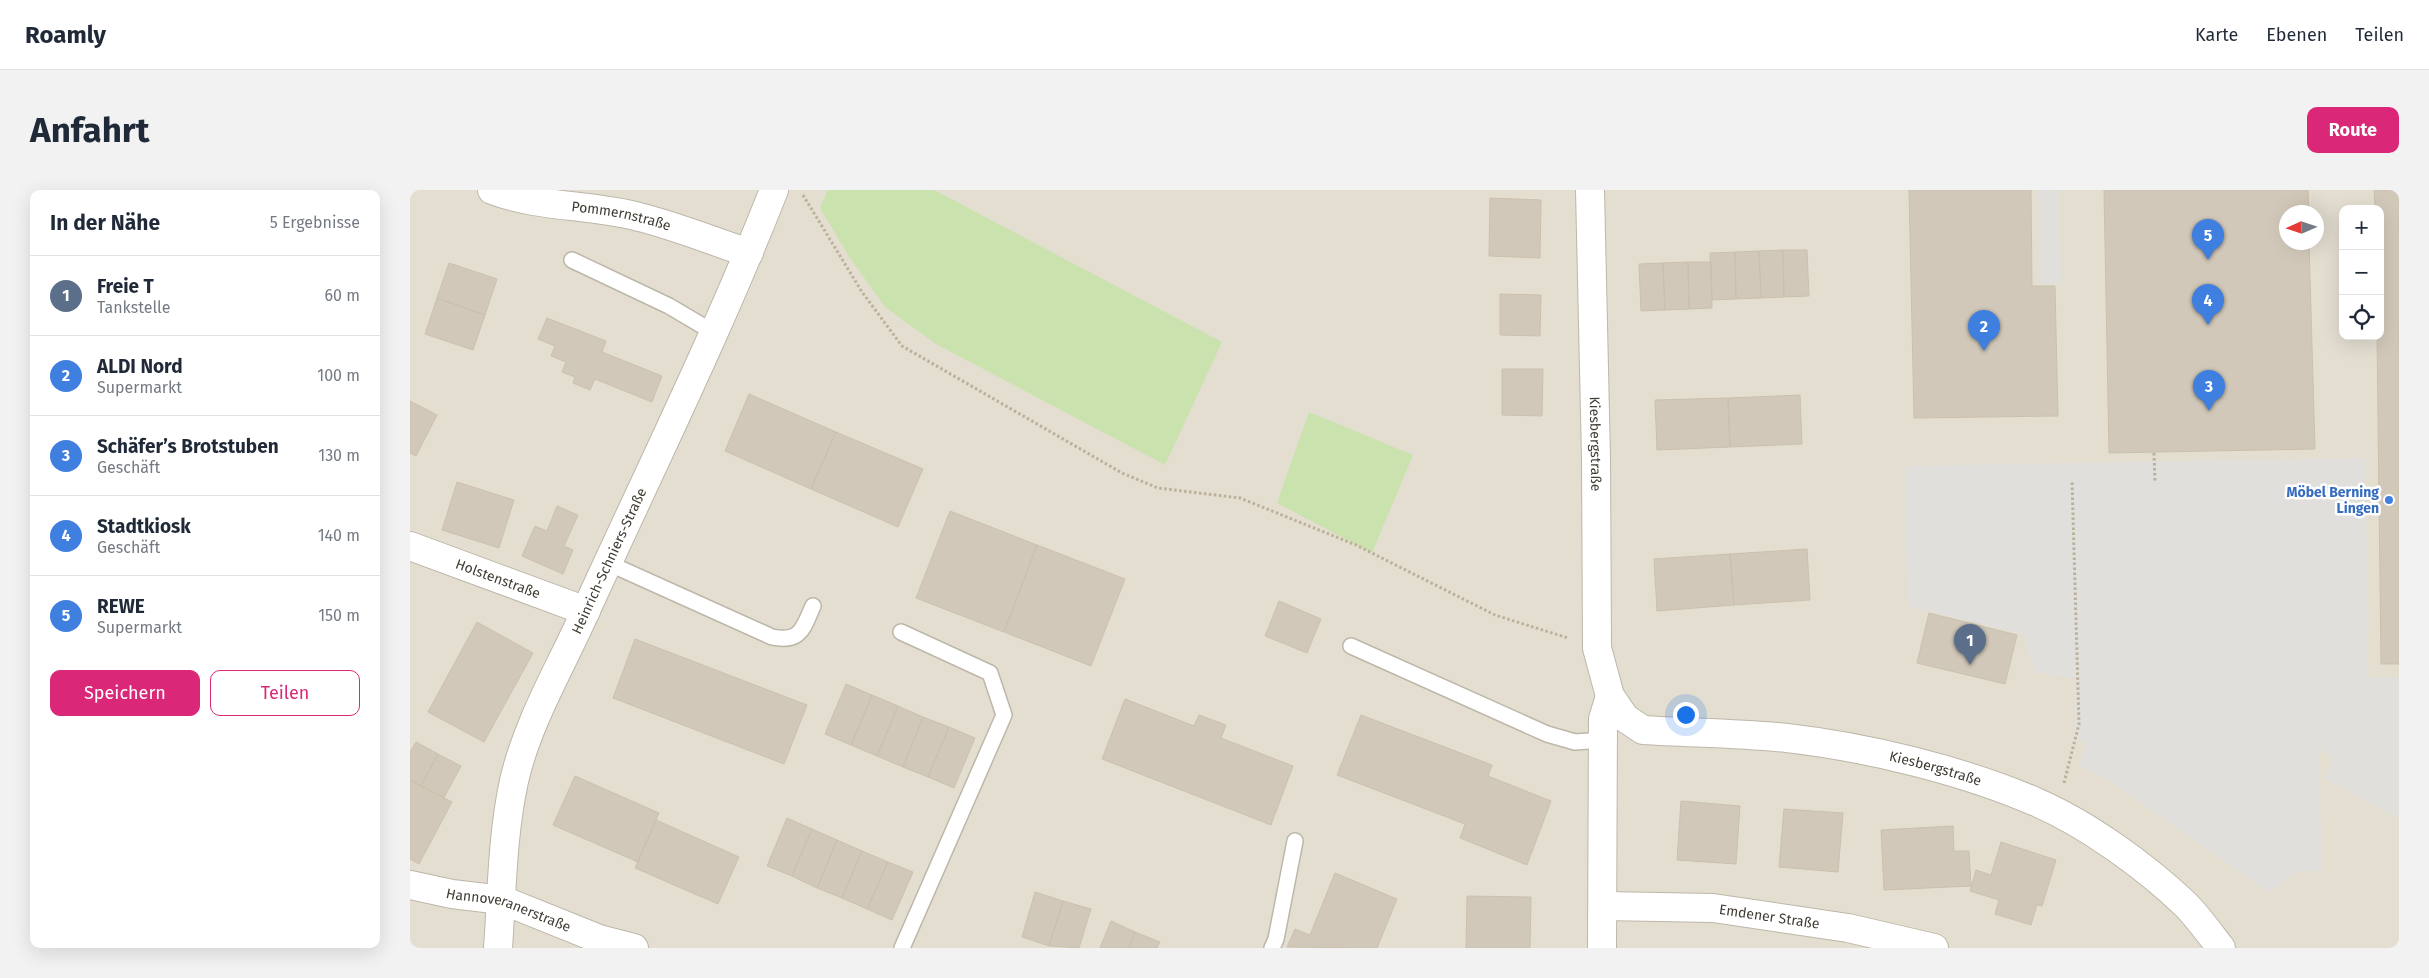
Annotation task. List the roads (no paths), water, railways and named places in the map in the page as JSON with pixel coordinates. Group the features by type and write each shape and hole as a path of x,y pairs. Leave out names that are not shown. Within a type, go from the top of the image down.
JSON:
{"street":[{"name":"Pommernstraße","path":"492,190 538,202 586,206 639,217 749,254"},
{"name":"Heinrich-Schniers-Straße","path":"498,948 506,830 514,780 535,716 586,611 749,254 774,190"},
{"name":"Kiesbergstraße","path":"1590,190 1596,458 1597,648 1610,696 1625,718 1643,730 1788,738 1855,749 1926,766 1988,784 2037,802 2085,828 2130,859 2186,905 2222,948"},
{"name":"Holstenstraße","path":"410,546 586,611"},
{"name":"Kiesbergstraße","path":"1602,948 1604,906 1603,740 1604,713 1610,696"},
{"name":"Hannoveranerstraße","path":"410,886 452,894 502,900 600,940 634,948"},
{"name":"Emdener Straße","path":"1604,906 1713,908 1848,928 1934,948"}],"lane":[{"path":"572,260 669,306 713,332"},
{"path":"608,563 772,637 793,638 801,632 813,606"},
{"path":"901,632 990,673 1004,716 902,948"},
{"path":"1351,646 1547,734 1575,742 1603,740"},
{"path":"1272,948 1276,939 1295,841"}],"place":[{"name":"REWE","path":"2208,260"},
{"name":"Stadtkiosk","path":"2208,325"},
{"name":"ALDI Nord","path":"1984,351"},
{"name":"Schäfer’s Brotstuben","path":"2209,411"},
{"name":"Möbel Berning Lingen","path":"2389,500"},
{"name":"Freie T","path":"1970,665"}]}
